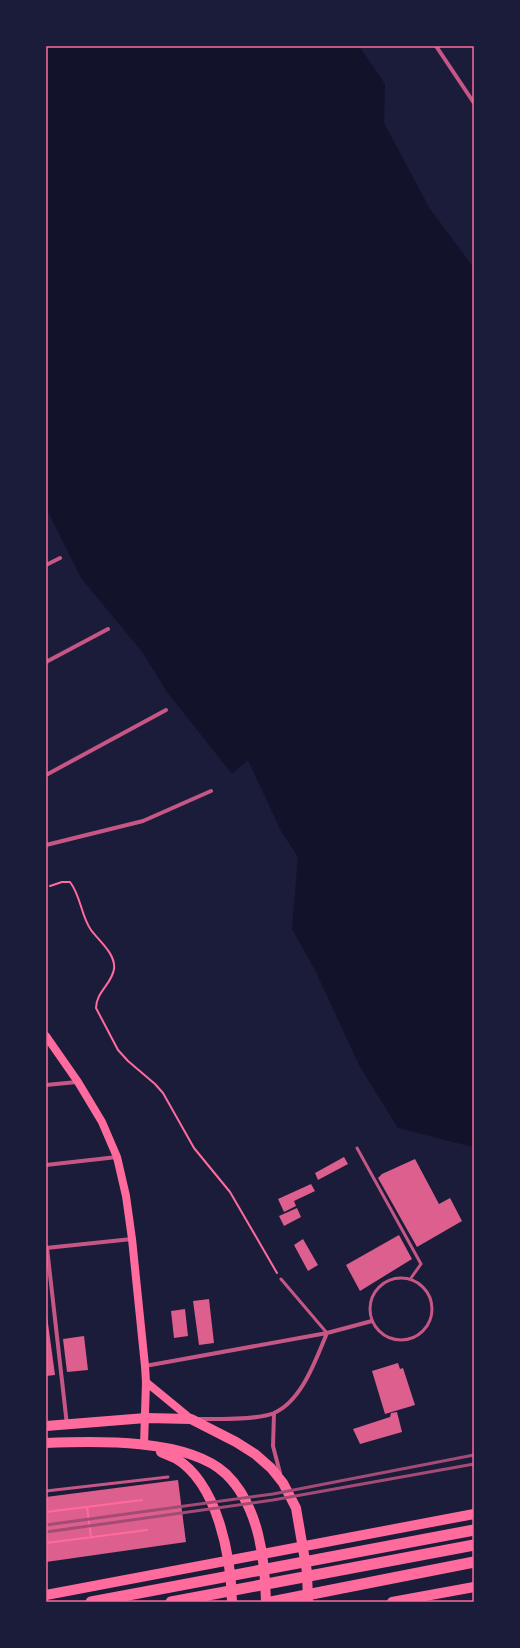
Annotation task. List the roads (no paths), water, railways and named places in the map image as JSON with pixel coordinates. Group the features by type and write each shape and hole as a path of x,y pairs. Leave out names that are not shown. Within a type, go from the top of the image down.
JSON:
{"highway":[{"path":"91,1602 474,1530"},
{"path":"171,1602 474,1545"},
{"path":"271,1602 474,1562"}],"main road":[{"path":"46,1038 78,1082 102,1122 117,1157 126,1196 132,1239 145,1366 146,1418 144,1445"},
{"path":"146,1382 191,1420 236,1442 255,1454 271,1468 283,1483 296,1508 307,1572 308,1602"},
{"path":"46,1426 146,1418 191,1420"},
{"path":"46,1443 78,1442 144,1445 187,1453 213,1464 226,1474 236,1485 245,1500 257,1534 264,1565 266,1602"},
{"path":"144,1445 176,1459 194,1475 206,1494 222,1530 230,1568 232,1602"},
{"path":"46,1595 474,1514"},
{"path":"392,1602 474,1587"}],"street":[{"path":"436,46 474,103"},
{"path":"46,565 60,558"},
{"path":"46,662 108,629"},
{"path":"46,775 166,710"},
{"path":"46,845 143,821 211,791"},
{"path":"46,1085 78,1082"},
{"path":"46,1166 117,1157"},
{"path":"67,1425 47,1248 132,1239"},
{"path":"145,1366 327,1333 372,1321"},
{"path":"191,1420 253,1417 274,1413 288,1402 298,1391 315,1364 327,1333"},
{"path":"274,1413 273,1446 283,1483"}],"lane":[{"path":"357,1148 421,1264 411,1278"},
{"path":"400,1277 411,1278 420,1283 428,1291 432,1301 433,1312 429,1324 422,1333 412,1338 401,1340 391,1338 381,1333 372,1321 370,1302 374,1292 380,1285 389,1279 400,1277"},
{"path":"281,1279 327,1333"},
{"path":"46,1491 168,1477"}],"railway":[{"path":"46,1525 273,1494 474,1455"},
{"path":"46,1532 273,1500 474,1464"}]}
